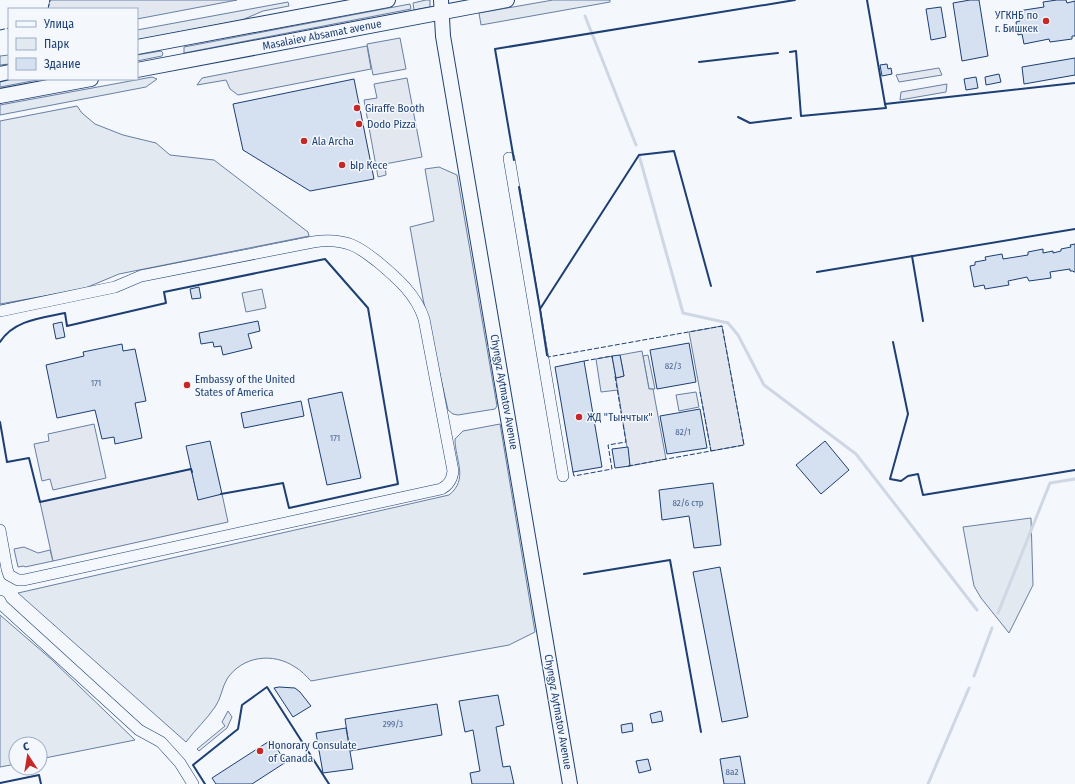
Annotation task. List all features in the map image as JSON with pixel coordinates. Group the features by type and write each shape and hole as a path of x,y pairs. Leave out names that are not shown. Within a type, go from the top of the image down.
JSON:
{"main road":[{"name":"Masalaiev Absamat avenue","path":"138,48 358,3 388,0"},
{"name":"Masalaiev Absamat avenue","path":"138,70 442,6 507,0"},
{"name":"Chyngyz Aytmatov Avenue","path":"442,6 443,36 570,784"},
{"path":"170,41 174,63"},
{"path":"0,96 86,80"}],"street":[{"path":"509,158 563,476"},
{"path":"0,311 115,287 141,276 313,242 332,240 352,245 361,250 397,278 411,295 421,311 424,319 452,471 450,483 441,489 24,580 18,580 9,575 0,530"},
{"path":"0,602 139,730 161,742 180,763 193,784"}],"green space":[{"path":"430,0 430,7 414,10 413,3"},
{"path":"553,0 610,0 610,2 481,25 479,13"},
{"path":"288,2 289,6 263,11 242,20 138,40 138,30"},
{"path":"410,4 411,9 184,53 184,47"},
{"path":"161,51 163,53 162,56 138,61 138,55"},
{"path":"8,55 8,64 0,65 0,56"},
{"path":"152,77 157,79 146,87 0,115 0,105"},
{"path":"9,80 38,80 0,87 0,82"},
{"path":"77,106 82,113 95,124 123,135 156,143 170,155 214,160 308,232 309,236 119,274 83,289 0,304 0,121"},
{"path":"439,167 457,175 497,406 495,409 458,415 453,414 448,410 423,299 410,227 434,221 425,169"},
{"path":"262,289 266,308 246,312 242,293"},
{"path":"648,355 655,389 649,389 643,356"},
{"path":"612,356 618,390 601,392 596,359"},
{"path":"696,392 699,407 679,411 676,395"},
{"path":"500,424 535,632 509,645 311,681 297,668 277,659 268,658 249,661 233,671 227,679 215,707 186,742 18,593 449,495 455,489 460,476 455,439 463,431"},
{"path":"1031,518 1033,585 1009,633 981,598 974,586 963,527"},
{"path":"24,547 38,553 50,550 53,561 18,567 14,549"},
{"path":"0,615 51,659 135,740 48,757 48,736 8,736 8,766 0,767"}],"shaded area":[{"path":"50,0 237,0 138,19 138,8 48,8"},
{"path":"400,38 406,69 373,75 367,44"},
{"path":"367,46 371,69 238,95 230,89 226,80 197,85 202,78"},
{"path":"939,68 942,75 899,82 896,75"},
{"path":"407,78 422,157 385,164 386,175 378,177 364,100 377,98 374,84"},
{"path":"947,84 946,92 900,100 901,92"},
{"path":"722,326 744,445 711,451 689,332"},
{"path":"642,351 649,389 653,389 666,459 630,466 616,378 624,376 620,355"},
{"path":"94,424 106,478 53,490 50,479 42,481 34,444 49,441 48,434"},
{"path":"191,469 198,499 222,494 228,522 53,561 40,502"},
{"path":"228,711 232,717 227,728 199,751 197,749 225,726 222,722"}],"building":[{"path":"979,0 988,56 962,61 953,3"},
{"name":"УГКНБ по г. Бишкек","path":"1066,0 1067,3 1075,1 1075,36 1072,36 1072,39 1050,42 1049,39 1024,44 1022,34 1018,35 1016,22 1020,21 1018,11 1044,7 1043,2"},
{"path":"941,7 946,37 931,40 926,9"},
{"path":"1075,58 1075,75 1024,84 1022,67"},
{"path":"887,64 888,69 891,68 892,74 882,76 880,65"},
{"path":"999,74 1001,82 986,85 985,77"},
{"path":"976,77 978,88 966,90 964,79"},
{"name":"Ala Archa","path":"354,79 374,179 310,191 243,150 233,104"},
{"path":"1075,244 1075,272 1070,271 1070,269 1050,272 1051,278 1029,281 1027,277 1008,281 1009,285 985,289 984,285 974,287 970,266 975,265 975,262 986,260 985,257 1002,254 1003,259 1028,255 1028,252 1043,249 1043,253 1053,251 1053,253 1061,251 1061,249 1071,247 1070,245"},
{"path":"199,287 201,298 192,299 190,289"},
{"path":"258,321 260,331 248,334 252,348 223,355 221,346 214,347 213,342 201,344 199,333"},
{"path":"62,322 65,337 56,339 53,324"},
{"path":"689,343 696,382 657,389 650,350"},
{"path":"122,344 123,351 135,349 146,401 135,403 142,438 115,444 114,437 102,439 95,410 57,418 46,365 84,356 83,352"},
{"path":"620,355 624,376 616,378 612,356"},
{"name":"ЖД \"Тынчтык\"","path":"584,361 602,467 573,472 555,367"},
{"path":"342,392 361,478 327,485 308,399"},
{"path":"301,401 304,416 244,428 241,413"},
{"path":"700,409 707,448 667,454 660,416"},
{"path":"210,441 222,494 198,500 186,446"},
{"path":"825,441 849,470 821,494 796,465"},
{"path":"628,447 630,466 615,468 612,449"},
{"path":"713,483 721,545 694,548 689,516 662,520 659,490"},
{"path":"720,567 748,717 722,722 693,572"},
{"path":"274,688 295,688 311,706 293,717"},
{"path":"498,695 504,725 496,727 503,767 510,766 514,784 472,784 470,773 480,771 473,730 465,732 459,701"},
{"path":"437,704 442,735 350,751 345,719"},
{"path":"661,711 663,721 652,723 650,714"},
{"path":"632,723 633,731 622,733 621,725"},
{"path":"346,728 353,769 323,773 316,733"},
{"path":"271,740 286,762 252,784 216,784 212,778"},
{"path":"740,756 745,784 724,784 720,759"},
{"path":"648,759 651,770 639,773 636,761"}],"waterway":[{"path":"585,16 636,145"},
{"path":"639,155 683,313 728,323 738,335 764,385 856,454 977,610"},
{"path":"998,613 1050,483 1075,479"},
{"path":"974,676 992,628"},
{"path":"928,784 969,688"}],"fence":[{"path":"48,8 50,0"},
{"path":"0,30 8,28"},
{"path":"547,355 548,357 722,326 744,445 628,466"},
{"path":"584,361 612,356 612,358"},
{"path":"573,472 574,476 612,469 608,445 626,442 615,376"},
{"path":"700,392 711,451"}],"wall":[{"path":"514,160 495,49 795,0"},
{"path":"867,0 885,104 1075,83"},
{"path":"790,52 796,51 801,116 886,108 885,104"},
{"path":"699,62 778,53"},
{"path":"738,117 750,123 791,118"},
{"path":"547,355 540,309 639,155 674,151 711,286"},
{"path":"519,187 540,309"},
{"path":"817,272 1075,229"},
{"path":"912,256 923,321"},
{"path":"0,342 13,329 20,324 29,321 65,313 67,326 166,303 164,292 325,259 368,308 398,484 289,508 283,483 221,494"},
{"path":"893,342 908,414 890,479 901,481 908,476 918,474 923,495 1075,470"},
{"path":"0,422 7,462 29,458 40,502 191,469 192,472"},
{"path":"584,574 670,560 701,732"},
{"path":"205,784 193,765 238,729 242,705 267,687 329,784"},
{"path":"0,783 39,775 41,784"}],"place":[{"name":"УГКНБ по г. Бишкек","path":"1046,21"},
{"name":"Giraffe Booth","path":"357,108"},
{"name":"Dodo Pizza","path":"359,124"},
{"name":"Ala Archa","path":"304,141"},
{"name":"Ыр Кесе","path":"342,165"},
{"name":"Embassy of the United States of America","path":"187,385"},
{"name":"ЖД \"Тынчтык\"","path":"579,417"},
{"name":"Honorary Consulate of Canada","path":"260,751"}]}
